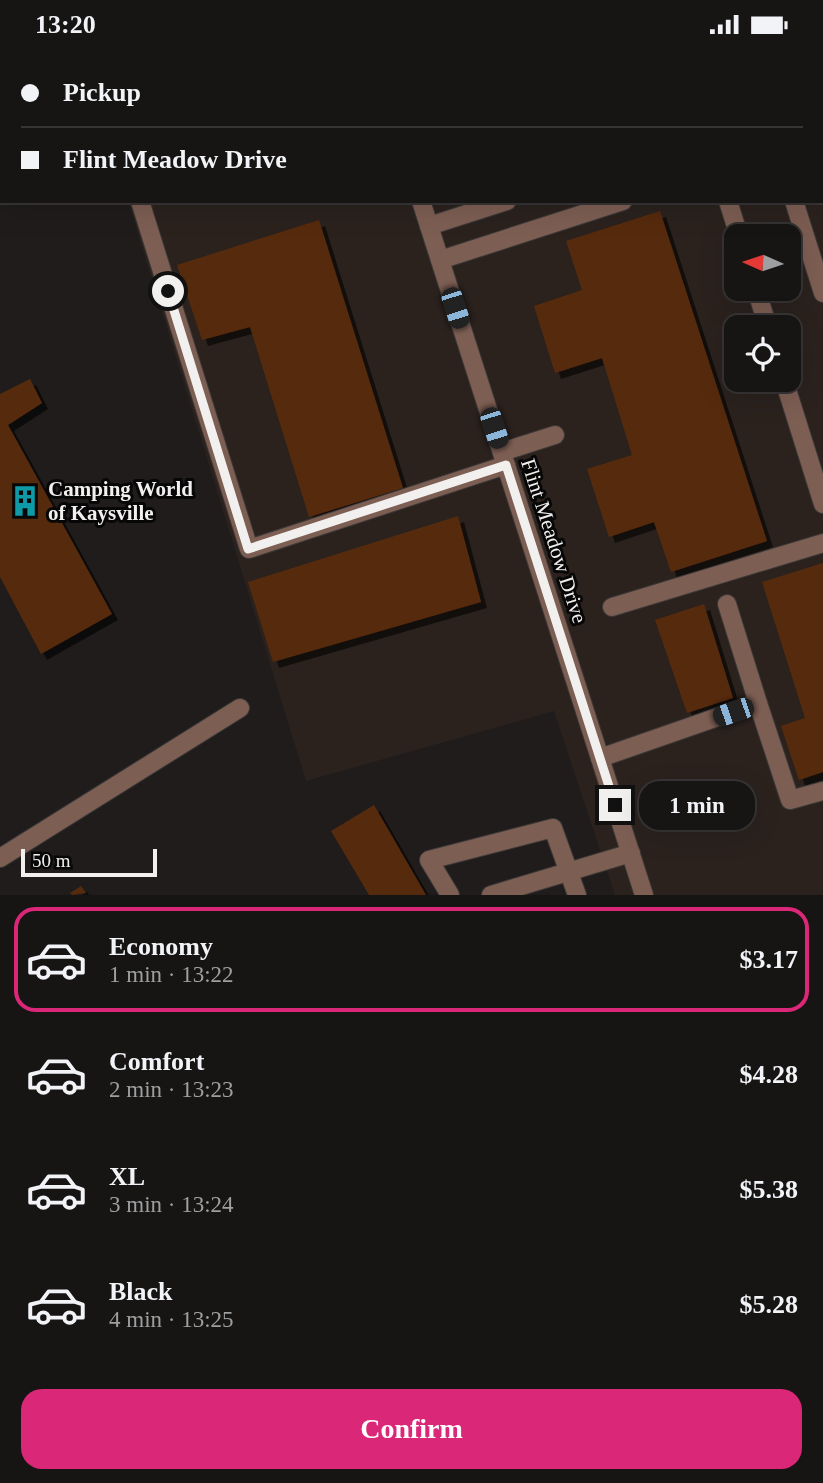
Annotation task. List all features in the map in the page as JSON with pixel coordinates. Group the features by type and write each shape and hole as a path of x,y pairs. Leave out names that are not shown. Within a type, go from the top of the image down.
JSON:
{"street":[{"path":"141,203 248,549 504,458 555,435"},
{"name":"Flint Meadow Drive","path":"422,203 644,895"},
{"path":"429,226 502,203"},
{"path":"440,260 617,203"},
{"path":"729,203 735,224"},
{"path":"795,203 823,293"},
{"path":"788,392 823,504"},
{"path":"612,607 823,543"},
{"path":"727,604 790,800 823,791"},
{"path":"600,758 758,703"},
{"path":"0,857 240,708"},
{"path":"450,895 429,860 552,828 577,895"},
{"path":"491,895 631,853"}],"shaded area":[{"path":"129,203 823,203 823,895 615,895 554,711 306,781"}],"building":[{"path":"660,211 767,541 671,572 654,522 609,537 587,469 632,455 602,358 555,373 534,306 582,290 566,241"},
{"path":"319,220 403,488 309,517 250,327 202,340 177,265"},
{"name":"Camping World of Kaysville","path":"30,379 42,403 8,425 112,614 41,654 0,577 0,394"},
{"path":"458,516 481,602 273,662 248,582"},
{"path":"823,563 823,772 799,780 781,726 805,718 762,582"},
{"path":"704,604 733,698 687,713 655,620"},
{"path":"374,805 426,895 369,895 331,831"},
{"path":"81,886 86,893 70,893"}],"place":[{"name":"Camping World of Kaysville","path":"25,501"}],"route":[{"path":"168,291 248,549 506,465 615,805"}]}
